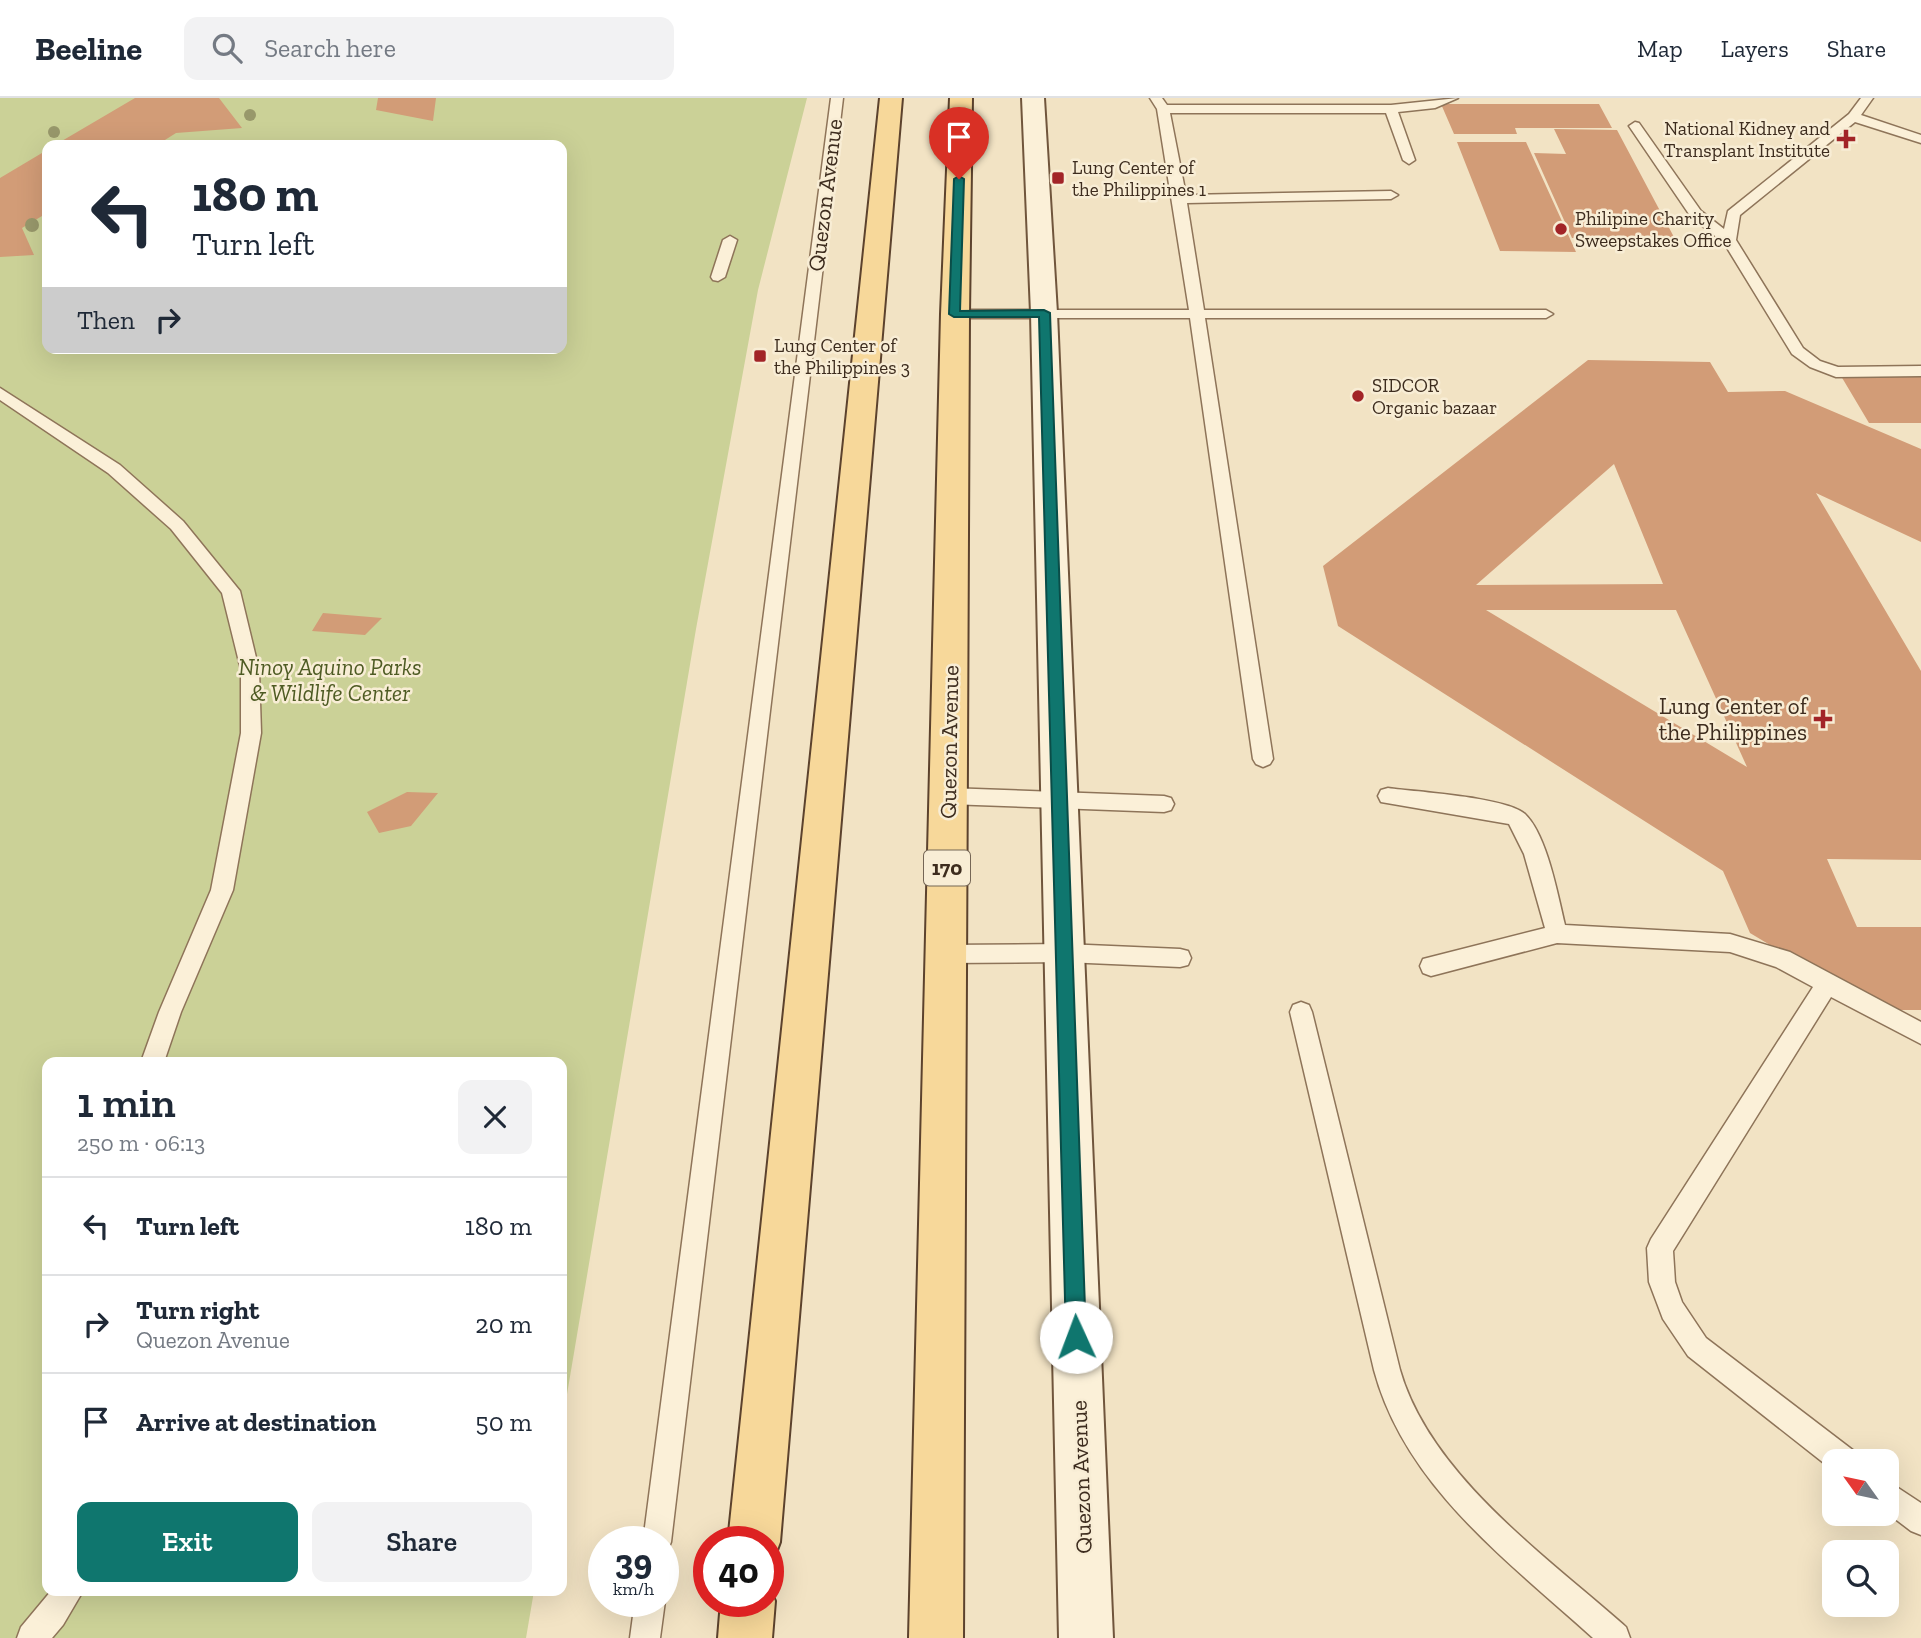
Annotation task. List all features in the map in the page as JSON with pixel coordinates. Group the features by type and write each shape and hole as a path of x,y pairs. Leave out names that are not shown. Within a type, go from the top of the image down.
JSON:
{"main road":[{"path":"756,1526 891,98"},
{"name":"Quezon Avenue","path":"936,1638 954,314 961,98"},
{"path":"745,1638 747,1617"}],"street":[{"name":"Quezon Avenue","path":"1033,98 1044,313 1086,1638"}],"lane":[{"name":"Quezon Avenue","path":"659,1526 837,98"},
{"path":"1263,759 1180,199 1159,103 1391,109 1435,104 1452,98"},
{"path":"1729,240 1733,214 1853,117 1867,98"},
{"path":"1391,109 1409,160"},
{"path":"1853,117 1921,139"},
{"path":"1635,126 1696,214 1729,240 1797,351 1815,364 1836,372 1921,371"},
{"path":"1180,199 1391,195"},
{"path":"718,278 730,240"},
{"path":"954,314 1546,314"},
{"path":"0,393 114,469 177,525 232,591 250,670 251,733 222,890 170,1012 155,1057"},
{"path":"948,796 1164,804"},
{"path":"1388,796 1494,811 1516,818 1529,835 1557,934"},
{"path":"1431,966 1557,934 1730,943 1782,959 1921,1034"},
{"path":"945,954 1065,953 1180,958"},
{"path":"1828,983 1660,1248 1662,1282 1672,1310 1696,1347 1828,1449"},
{"path":"1301,1012 1378,1325 1385,1369 1402,1413 1435,1465 1469,1504 1615,1638"},
{"path":"1899,1504 1921,1521"},
{"path":"32,1638 53,1615 65,1596"},
{"path":"645,1638 648,1617"}],"green space":[{"name":"Ninoy Aquino Parks & Wildlife Center","path":"0,98 807,98 758,290 696,629 567,1394 567,1057 42,1057 42,1596 533,1596 526,1638 0,1638"}],"building":[{"path":"135,98 219,98 242,128 176,133 165,140 64,140"},
{"path":"378,98 436,98 433,121 376,110"},
{"path":"1441,104 1599,104 1612,128 1515,128 1517,134 1454,134"},
{"path":"1554,129 1617,130 1675,239 1572,238 1534,153 1566,154"},
{"path":"1457,142 1526,142 1576,252 1500,251"},
{"path":"42,153 42,216 22,228 34,255 0,257 0,178"},
{"name":"Lung Center of the Philippines","path":"1588,360 1710,362 1728,392 1785,391 1921,449 1921,542 1816,493 1921,671 1921,860 1827,859 1857,927 1921,927 1921,1010 1878,1010 1750,933 1723,871 1338,626 1323,566","holes":["1614,464 1663,584 1476,585","1486,610 1676,610 1747,767"]},
{"path":"1841,376 1921,377 1921,423 1869,423"},
{"path":"323,613 382,618 365,635 312,631"},
{"path":"407,792 438,793 411,826 379,833 367,812"}],"place":[{"name":"National Kidney and Transplant Institute","path":"1846,139"},
{"name":"Lung Center of the Philippines 1","path":"1058,178"},
{"name":"Philipine Charity Sweepstakes Office","path":"1561,229"},
{"name":"Lung Center of the Philippines 3","path":"760,356"},
{"name":"SIDCOR Organic bazaar","path":"1358,396"},
{"name":"Lung Center of the Philippines","path":"1823,719"}],"route":[{"path":"959,179 954,314 1044,313 1076,1337"}]}
